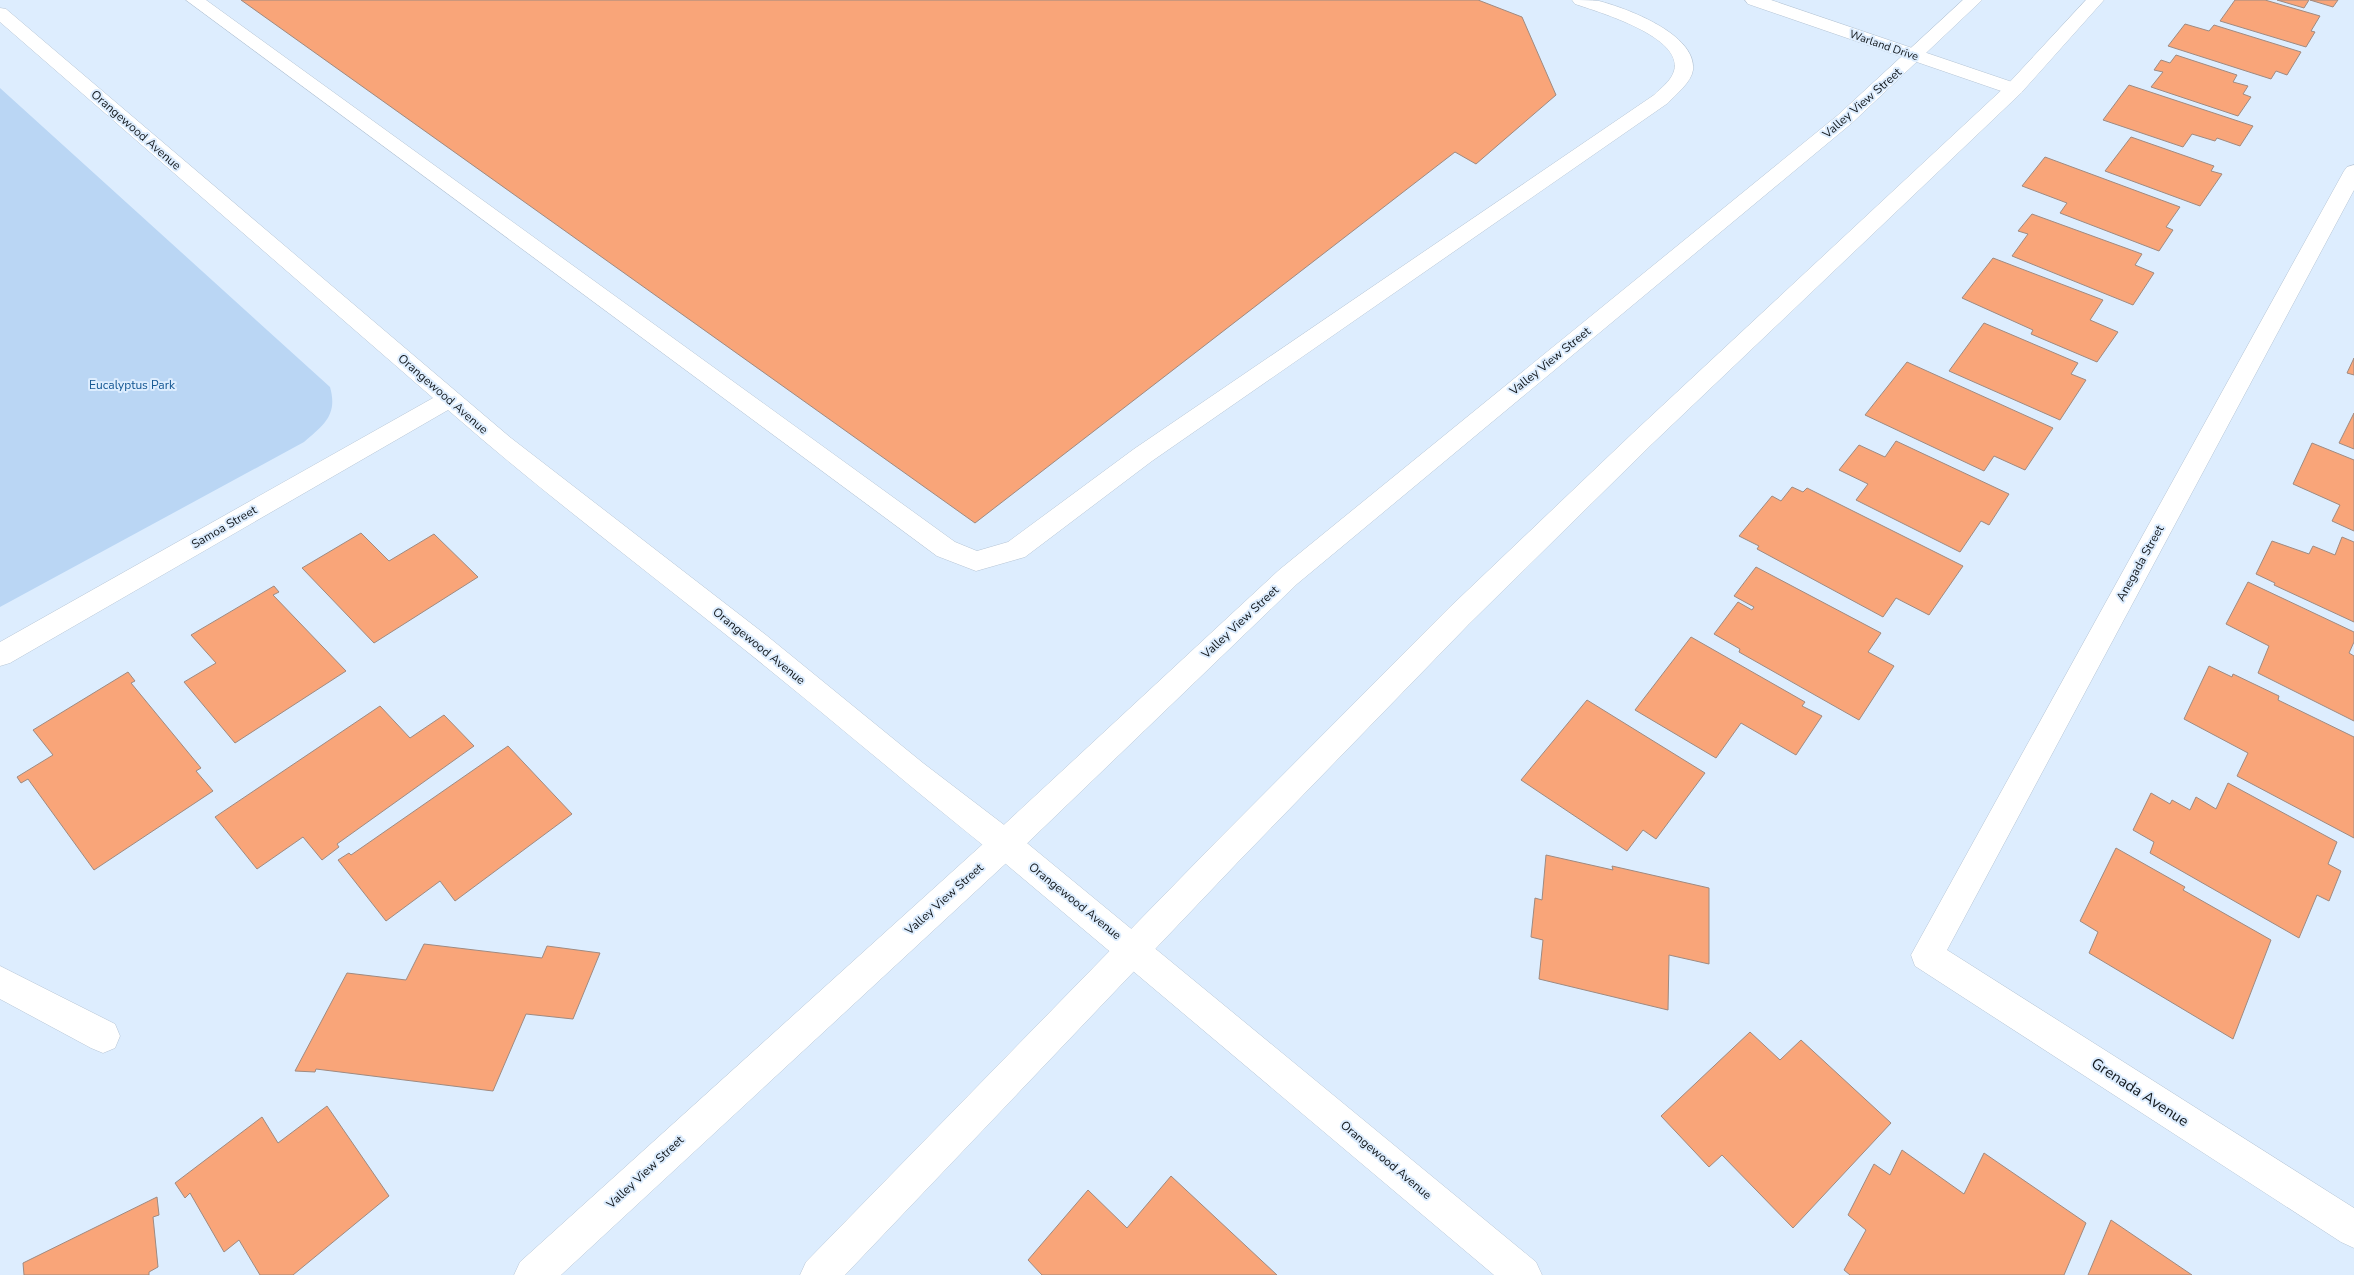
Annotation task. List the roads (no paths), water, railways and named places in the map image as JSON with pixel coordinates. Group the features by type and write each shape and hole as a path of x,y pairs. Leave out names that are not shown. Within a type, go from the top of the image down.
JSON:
{"street":[{"path":"195,0 946,549 976,561 1016,550 1143,455 1661,99 1678,82 1684,68 1682,55 1670,39 1646,25 1581,0"},
{"name":"Warland Drive","path":"1754,0 2014,89"},
{"name":"Valley View Street","path":"534,1275 1005,844 1288,576 1778,176 1916,56 1973,0"},
{"path":"819,1275 1459,616 1643,438 2014,89 2095,0"},
{"name":"Orangewood Avenue","path":"0,13 502,444 756,643 913,772 1005,844 1134,949 1524,1275"},
{"name":"Anegada Street","path":"1927,956 2354,171"},
{"name":"Samoa Street","path":"0,655 449,399"},
{"name":"Grenada Avenue","path":"1927,956 2354,1229"},
{"path":"0,982 103,1036"}],"park label":[{"name":"Eucalyptus Park","path":"132,385"}]}
